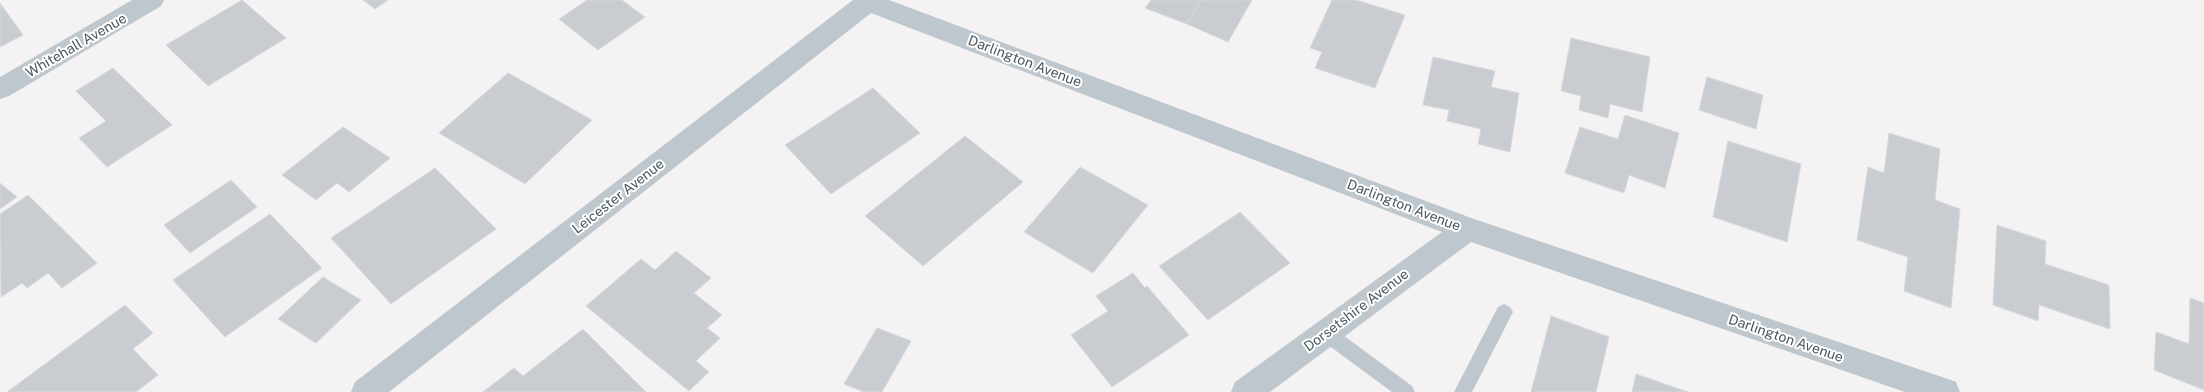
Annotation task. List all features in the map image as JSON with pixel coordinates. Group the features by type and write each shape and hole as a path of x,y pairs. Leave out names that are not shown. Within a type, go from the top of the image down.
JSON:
{"street":[{"name":"Whitehall Avenue","path":"0,89 152,0"},
{"name":"Darlington Avenue","path":"869,1 1467,229 1945,392"},
{"name":"Leicester Avenue","path":"366,392 869,1"},
{"name":"Dorsetshire Avenue","path":"1246,392 1467,229"}],"lane":[{"path":"1463,392 1504,312"},
{"path":"1326,333 1406,392"}],"building":[{"path":"242,0 286,38 208,86 166,45"},
{"path":"363,0 388,0 375,9"},
{"path":"587,0 622,0 645,17 598,50 559,19"},
{"path":"1151,0 1202,0 1187,24 1145,8"},
{"path":"1201,0 1252,0 1228,42 1187,24"},
{"path":"1332,0 1356,0 1405,15 1375,88 1315,68 1322,52 1310,48"},
{"path":"0,3 23,35 0,47"},
{"path":"1571,38 1650,57 1642,112 1610,104 1608,118 1579,110 1581,96 1561,91"},
{"path":"1433,57 1495,71 1491,87 1519,93 1510,152 1478,144 1481,129 1447,121 1449,110 1423,105"},
{"path":"113,68 172,125 107,167 79,138 106,121 76,91"},
{"path":"508,73 592,120 525,184 439,133"},
{"path":"1707,77 1763,95 1756,129 1699,110"},
{"path":"873,88 920,133 831,194 785,145"},
{"path":"1625,115 1679,133 1665,188 1629,175 1624,193 1565,173 1580,127 1618,139"},
{"path":"343,127 390,158 349,192 337,183 316,200 282,175"},
{"path":"1889,133 1940,149 1935,200 1960,209 1951,308 1904,291 1908,257 1857,240 1868,167 1884,173"},
{"path":"965,136 1023,182 923,266 865,216"},
{"path":"1728,141 1801,164 1787,242 1713,217"},
{"path":"1080,167 1148,205 1093,273 1024,232"},
{"path":"435,168 496,229 391,304 331,238"},
{"path":"231,180 257,207 190,253 164,225"},
{"path":"0,183 17,197 0,209"},
{"path":"28,195 97,263 62,288 48,273 27,288 22,283 1,297 0,214"},
{"path":"1240,212 1290,263 1208,320 1159,266"},
{"path":"270,214 322,268 225,337 173,280"},
{"path":"1997,225 2046,241 2045,264 2109,285 2110,329 2039,305 2038,321 1993,305"},
{"path":"676,251 711,278 694,293 722,315 707,328 720,338 696,361 709,372 689,391 586,306 641,259 655,270"},
{"path":"1133,273 1145,288 1147,286 1189,335 1112,387 1071,335 1108,311 1096,296"},
{"path":"323,277 361,300 316,343 278,319"},
{"path":"2190,298 2204,303 2204,390 2154,370 2156,332 2189,344"},
{"path":"125,305 153,333 133,349 158,375 136,392 7,392"},
{"path":"1551,316 1609,337 1596,392 1531,392"},
{"path":"877,328 911,341 882,392 864,392 844,384"},
{"path":"583,329 646,392 483,392 514,368 523,376"},
{"path":"1636,374 1688,392 1632,392"}]}
